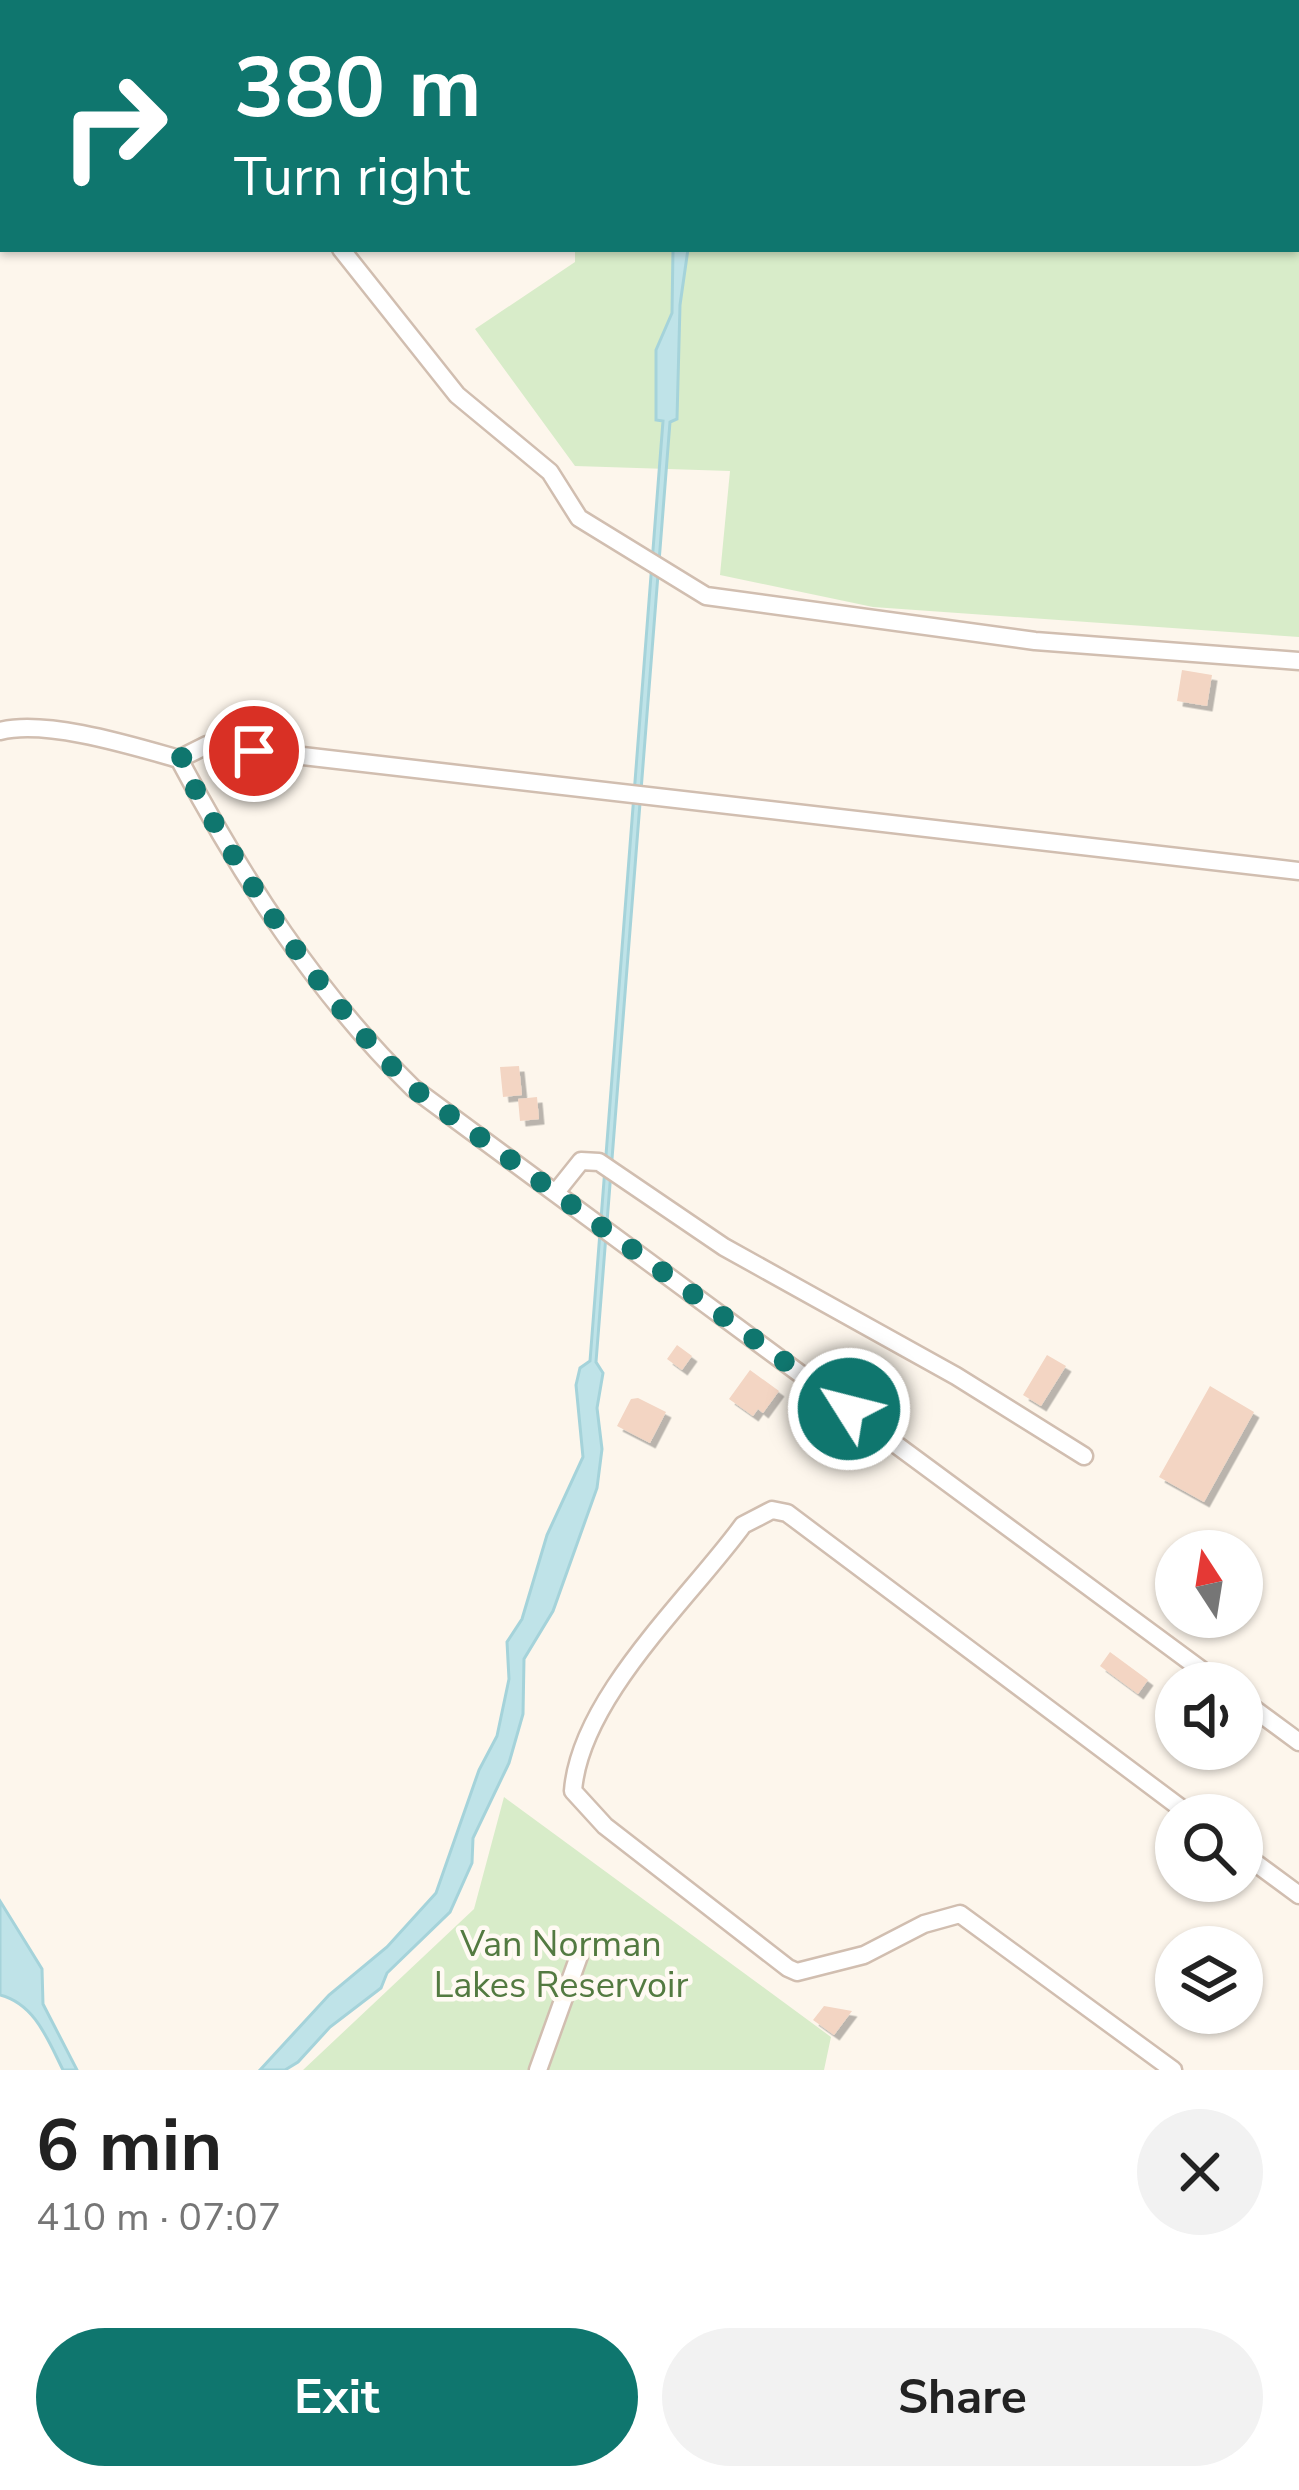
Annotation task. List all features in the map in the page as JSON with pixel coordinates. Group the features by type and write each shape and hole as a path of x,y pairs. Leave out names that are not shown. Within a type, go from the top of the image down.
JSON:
{"lane":[{"path":"343,252 457,395 550,472 579,518 706,596 1035,641 1299,661"},
{"path":"0,731 27,729 124,744 179,759 207,745 1299,872"},
{"path":"179,759 224,843 363,1040 413,1088 1191,1662"},
{"path":"557,1191 581,1161 599,1162 724,1247 956,1376 1084,1456"},
{"path":"1162,1794 787,1513 772,1510 743,1525 615,1687 586,1735 573,1791 605,1826 788,1968 797,1972 845,1961 924,1924 960,1915 1173,2070"},
{"path":"1263,1715 1299,1742"},
{"path":"1263,1868 1299,1895"},
{"path":"538,2070 579,1955"}],"green space":[{"path":"575,252 1299,252 1299,637 873,607 720,575 730,471 575,466 475,329 575,262"},
{"name":"Van Norman Lakes Reservoir","path":"504,1797 831,2037 824,2070 303,2070 474,1909"}],"water":[{"path":"673,252 688,252 596,1362 603,1373 597,1408 602,1449 597,1488 553,1611 524,1659 523,1714 509,1763 473,1838 472,1863 450,1912 387,1973 381,1988 330,2027 298,2062 285,2070 260,2070 329,1995 387,1947 436,1893 479,1770 497,1736 509,1679 507,1642 522,1619 547,1535 583,1457 576,1385 580,1368 590,1361 663,421 656,420 656,350 672,313"},
{"path":"0,1901 42,1969 43,2004 77,2070 63,2070 31,2015 0,1995"}],"building":[{"path":"1182,670 1212,675 1207,706 1177,701"},
{"path":"519,1066 522,1095 503,1097 500,1067"},
{"path":"537,1097 539,1119 520,1121 518,1099"},
{"path":"677,1345 692,1356 682,1370 667,1359"},
{"path":"1047,1355 1066,1366 1041,1406 1023,1395"},
{"path":"750,1370 779,1391 763,1413 758,1409 753,1416 729,1399"},
{"path":"1210,1386 1254,1412 1204,1502 1159,1477"},
{"path":"631,1399 666,1412 650,1443 617,1426"},
{"path":"1110,1652 1148,1680 1138,1694 1100,1666"},
{"path":"824,2006 852,2011 834,2035 813,2020"}],"route":[{"path":"254,751 207,745 179,759 224,843 363,1040 413,1088 849,1409"}]}
